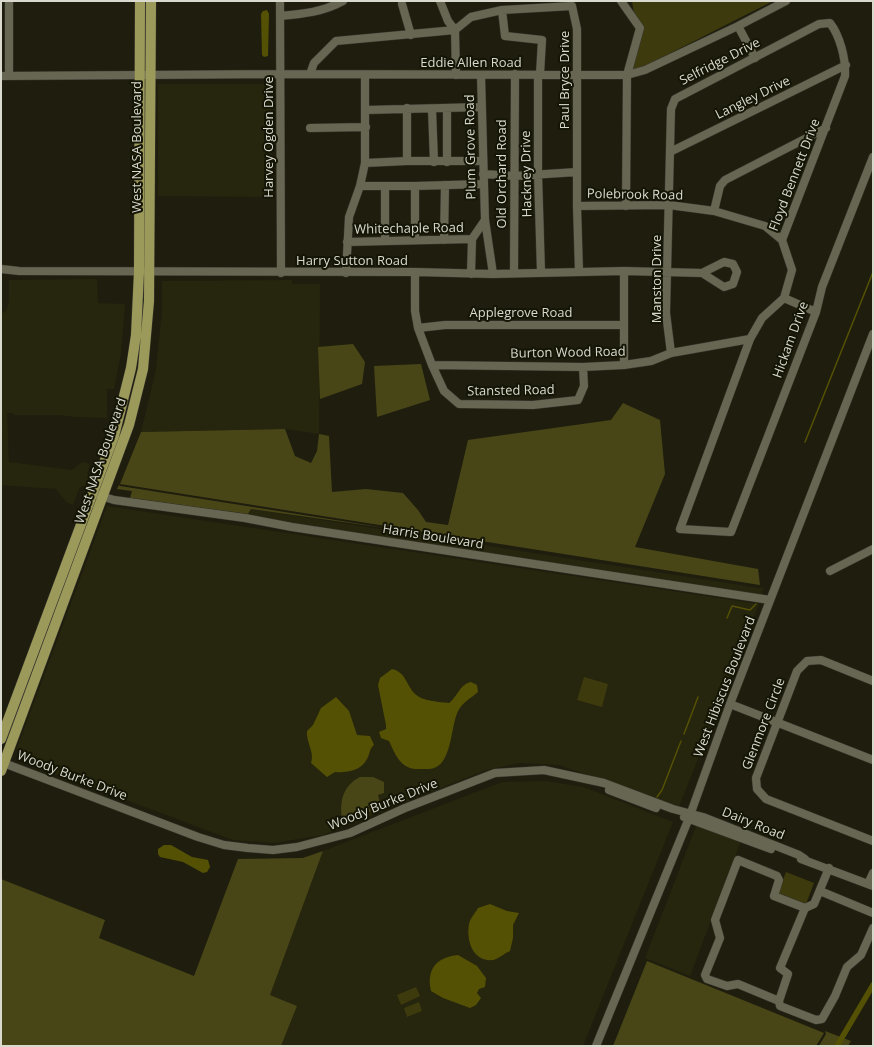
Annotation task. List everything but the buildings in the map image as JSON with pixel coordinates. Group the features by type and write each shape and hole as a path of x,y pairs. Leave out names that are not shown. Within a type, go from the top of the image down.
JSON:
{"main road":[{"name":"West NASA Boulevard","path":"1,739 114,436 128,386 136,334 139,272 140,1"},
{"name":"West NASA Boulevard","path":"2,765 104,497 129,426 141,380 148,325 150,272 151,1"},
{"path":"62,575 73,579"}],"street":[{"path":"5,76 9,1"},
{"name":"Harvey Ogden Drive","path":"280,1 281,273"},
{"path":"280,16 307,14 329,8 343,1"},
{"path":"440,1 448,21 455,30 456,75"},
{"path":"621,1 640,28 627,75 626,206"},
{"name":"Eddie Allen Road","path":"5,76 281,74 481,75 578,73 627,75 645,70 738,26 786,1"},
{"path":"402,4 411,35"},
{"name":"Paul Bryce Drive","path":"455,30 471,17 502,10 557,4 572,6 577,29 577,206 579,272"},
{"name":"Hackney Drive","path":"502,10 505,36 542,40 539,74 538,174 541,272"},
{"name":"Selfridge Drive","path":"669,205 670,109 676,98 819,24 830,23"},
{"name":"Floyd Bennett Drive","path":"784,298 792,270 782,240 845,76 846,65 835,29 830,23"},
{"path":"738,26 755,58"},
{"path":"310,74 314,63 336,41 455,30"},
{"name":"Langley Drive","path":"670,152 846,65"},
{"name":"Old Orchard Road","path":"514,74 514,273"},
{"path":"346,273 349,217 360,186 365,162 365,75"},
{"name":"Plum Grove Road","path":"481,75 482,161 485,220 493,274"},
{"path":"366,110 481,107"},
{"path":"407,108 407,160"},
{"path":"432,108 434,162"},
{"path":"447,108 447,162"},
{"path":"310,128 366,127"},
{"path":"714,211 720,186 725,180 826,128"},
{"name":"Hickam Drive","path":"750,338 680,529 731,532 816,312 822,287 873,157"},
{"path":"365,162 407,160 434,162 482,161"},
{"path":"483,174 514,176 577,172"},
{"path":"360,186 483,184"},
{"path":"444,240 445,185"},
{"path":"384,240 385,186"},
{"path":"415,186 415,240"},
{"name":"Polebrook Road","path":"577,206 669,205 714,211 765,226 782,240"},
{"name":"Manston Drive","path":"669,205 666,313 671,353"},
{"path":"471,274 472,239 485,220"},
{"name":"Whitechaple Road","path":"347,242 472,239"},
{"name":"Harry Sutton Road","path":"1,270 281,273 415,272 471,274 624,271 702,273"},
{"path":"624,271 624,366"},
{"name":"Stansted Road","path":"415,272 415,311 418,328 444,391 459,404 533,405 578,400 584,386 583,367"},
{"path":"750,338 762,318 784,298 816,312"},
{"name":"Applegrove Road","path":"418,328 444,324 624,325"},
{"name":"West Hibiscus Boulevard","path":"596,1046 690,816 730,704 873,334"},
{"name":"Burton Wood Road","path":"432,365 583,367 624,366 651,361 671,353 750,338"},
{"name":"Harris Boulevard","path":"93,493 104,497 245,518 292,527 770,600"},
{"path":"830,571 873,549"},
{"name":"Glenmore Circle","path":"873,680 821,660 807,661 797,671 756,778 757,789 766,799 873,841"},
{"path":"730,704 873,760"},
{"name":"Woody Burke Drive","path":"2,765 198,837 224,845 273,850 324,841 350,833 405,808 495,773 544,770 568,774 594,782 600,787 690,816"},
{"name":"Dairy Road","path":"690,816 763,846 805,859 870,885"},
{"path":"779,1001 738,984 727,986 707,979 705,974 720,938 716,920 738,860 777,876 780,880 774,896 805,908"},
{"path":"829,868 814,904 805,908 780,968 788,974 779,1001 780,1006 816,1020 822,1020 835,996 847,967 861,955 873,928"},
{"path":"870,885 873,873"},
{"path":"820,891 873,913"}],"shaded area":[{"path":"632,1 773,1 639,69 631,71 643,29 634,14"},
{"path":"267,10 269,14 268,56 264,57 262,55 261,14 263,11"},
{"path":"158,84 271,84 270,197 158,196"},
{"path":"97,279 98,303 125,304 121,353 114,389 107,389 107,418 58,415 14,415 13,413 7,413 9,462 72,470 82,462 90,464 87,473 89,475 85,486 80,487 73,505 66,502 56,489 1,485 1,314 6,311 9,301 9,280"},
{"path":"292,280 292,284 320,284 319,434 285,429 141,432 156,369 162,311 162,281"},
{"path":"353,344 365,362 362,384 320,399 318,347"},
{"path":"421,364 430,400 377,417 374,366"},
{"path":"623,403 660,420 665,474 635,547 758,569 760,585 120,484 141,432 285,429 295,456 311,463 317,451 319,434 329,436 332,492 366,489 403,493 426,522 448,525 468,440 611,420"},
{"path":"119,485 392,529 251,509 248,514 130,498 132,491 117,489"},
{"path":"107,506 759,604 679,807 559,765 520,763 486,770 323,835 274,843 233,840 22,761 17,748"},
{"path":"251,509 759,588 764,587 761,596 292,526 249,514"},
{"path":"392,669 403,676 415,694 431,701 449,703 467,683 471,682 477,685 478,692 464,703 458,711 449,748 443,761 432,769 414,769 404,765 397,757 389,741 381,738 379,732 386,729 386,725 378,685 380,678"},
{"path":"584,677 608,684 602,707 577,700"},
{"path":"336,697 349,711 357,735 370,736 374,745 371,748 367,759 357,769 344,772 335,772 327,777 311,763 312,755 307,731 313,725 321,708"},
{"path":"360,777 373,777 384,782 384,793 378,795 381,807 355,818 342,818 341,805 346,789"},
{"path":"545,781 584,787 673,822 583,1046 281,1046 297,1006 270,995 323,851 502,782"},
{"path":"697,824 741,841 690,976 645,958"},
{"path":"164,845 171,845 192,857 208,860 210,867 207,872 203,873 183,862 160,857 158,854 158,849"},
{"path":"323,851 270,995 297,1006 281,1046 1,1046 1,879 105,920 99,938 194,976 238,859 303,858"},
{"path":"786,872 814,883 806,904 778,893"},
{"path":"490,904 507,911 519,913 513,925 513,938 510,951 493,960 486,960 480,958 472,949 468,931 470,920 478,908"},
{"path":"458,955 477,966 486,978 485,987 479,989 477,993 481,998 476,1005 470,1008 443,998 431,991 430,976 435,966 444,958"},
{"path":"647,961 824,1033 816,1046 613,1046"},
{"path":"416,987 420,996 401,1005 397,995"},
{"path":"419,1002 422,1011 407,1017 404,1008"},
{"path":"825,1031 851,1041 848,1046 819,1046 826,1034"}],"waterway":[{"path":"805,442 873,272"},
{"path":"727,618 732,606 750,610 756,604"},
{"path":"684,734 698,697"},
{"path":"657,797 662,790 681,741"},
{"path":"837,1046 873,985"}]}
